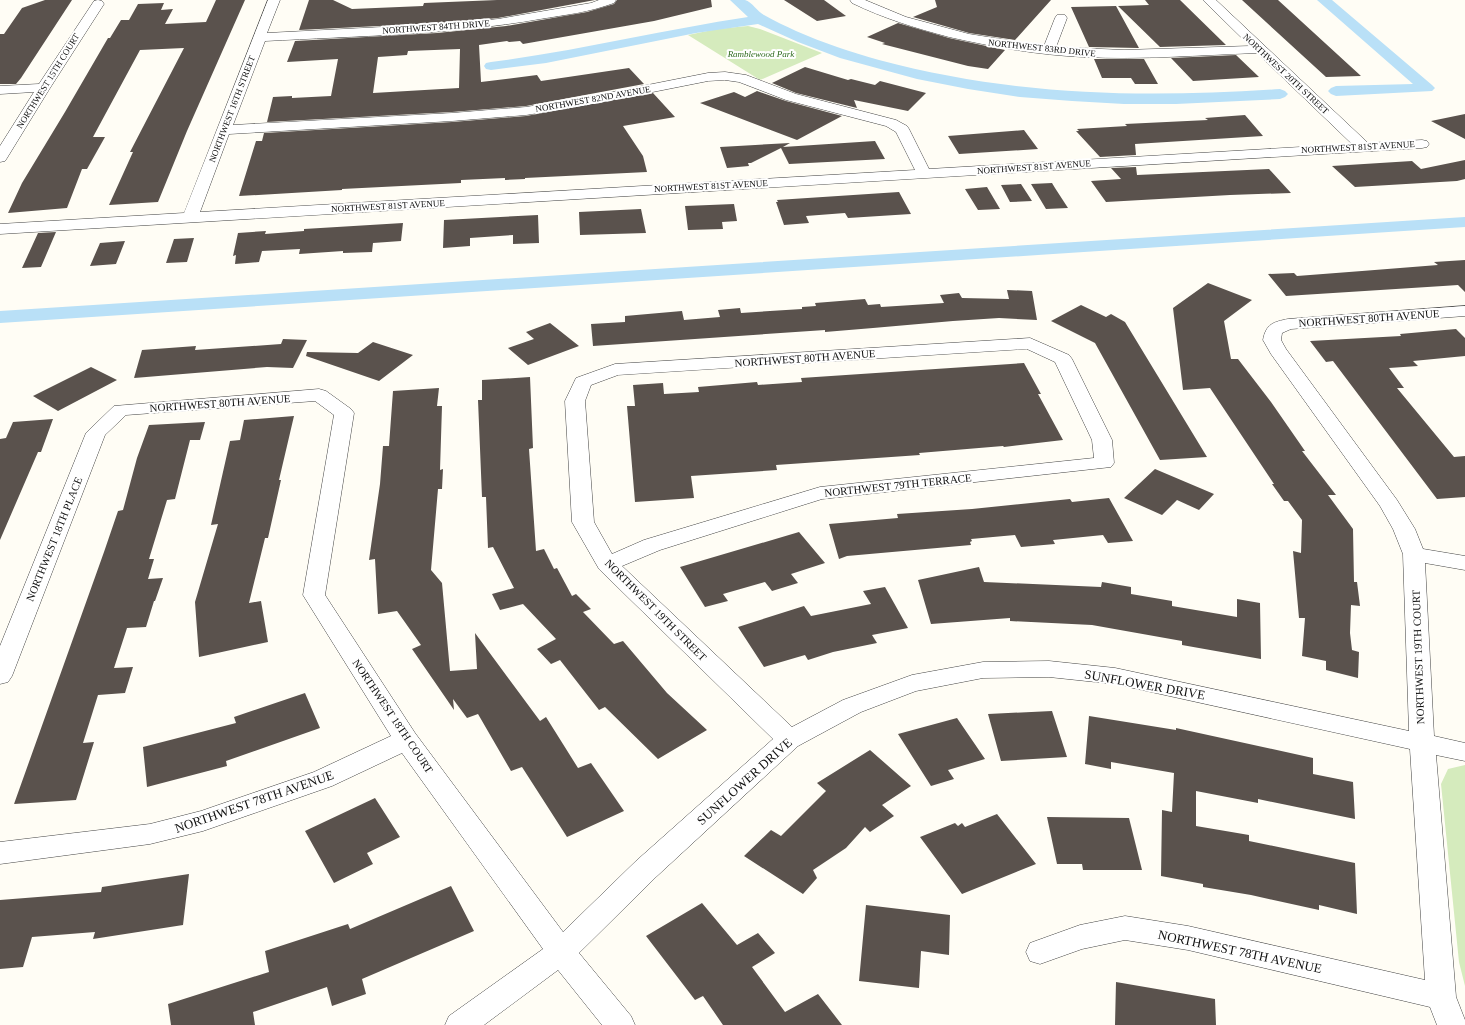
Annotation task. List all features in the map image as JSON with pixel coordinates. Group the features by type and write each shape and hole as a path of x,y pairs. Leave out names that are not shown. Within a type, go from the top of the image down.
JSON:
{"street":[{"name":"NORTHWEST 16TH STREET","path":"190,217 261,37 274,0"},
{"name":"NORTHWEST 84TH DRIVE","path":"261,37 498,23 594,6 610,0"},
{"name":"NORTHWEST 83RD DRIVE","path":"856,0 899,19 934,30 974,39 1049,50 1106,54 1259,49"},
{"name":"NORTHWEST 20TH STREET","path":"1209,0 1364,147"},
{"name":"NORTHWEST 15TH COURT","path":"0,158 43,88 98,4"},
{"path":"1049,50 1061,18"},
{"name":"NORTHWEST 82ND AVENUE","path":"224,130 444,118 526,111 582,102 708,77 725,76 740,78 791,97 897,126 902,129 924,174"},
{"path":"0,90 43,88"},
{"name":"NORTHWEST 81ST AVENUE","path":"0,229 1422,144"},
{"name":"NORTHWEST 80TH AVENUE","path":"1274,330 1288,324 1465,311"},
{"name":"NORTHWEST 19TH COURT","path":"1274,330 1272,340 1277,350 1390,505 1404,529 1414,554 1422,743 1441,997 1452,1025"},
{"name":"NORTHWEST 80TH AVENUE","path":"583,382 615,370 1030,343 1063,359 1102,440 1104,463"},
{"name":"NORTHWEST 19TH STREET","path":"583,382 576,401 584,522 607,564 789,739"},
{"name":"NORTHWEST 80TH AVENUE","path":"121,410 319,395"},
{"name":"NORTHWEST 18TH COURT","path":"319,395 344,413 314,594 406,740 562,952 620,1025"},
{"name":"NORTHWEST 18TH PLACE","path":"0,676 96,433 121,410"},
{"name":"NORTHWEST 79TH TERRACE","path":"607,564 652,545 820,493 1104,463"},
{"path":"1414,554 1465,562"},
{"name":"SUNFLOWER DRIVE","path":"460,1025 562,952 646,869 789,739 852,706 912,683 983,670 1049,669 1115,676 1465,752"},
{"name":"NORTHWEST 78TH AVENUE","path":"0,853 150,834 204,821 323,779 406,740"},
{"name":"NORTHWEST 78TH AVENUE","path":"1040,952 1080,937 1125,928 1188,938 1441,997"}],"green space":[{"name":"Ramblewood Park","path":"748,26 760,29 822,53 760,80 688,35 717,29"},
{"path":"1465,765 1465,986 1459,962 1441,784 1448,769"}],"building":[{"path":"45,0 72,0 16,84 0,84 0,34 4,34 22,8"},
{"path":"216,0 245,0 187,131 158,202 109,205 133,152 130,152 184,48 140,50 93,137 105,137 87,169 82,169 67,208 8,213 22,183 108,38 110,38 121,20 129,20 138,4 164,3 161,10 173,9 165,24 206,22"},
{"path":"309,0 333,0 352,9 423,6 424,3 497,0 595,0 498,18 459,22 299,30"},
{"path":"617,0 711,0 712,7 654,21 523,44 520,41 507,41 479,45 481,82 537,75 541,81 629,68 644,84 526,106 452,112 267,122 273,97 292,96 292,98 331,96 338,59 287,62 295,41 437,33 506,26 587,12 614,4","holes":["460,49 459,88 373,93 378,57 407,55 408,51"]},
{"path":"784,0 824,0 846,16 817,21"},
{"path":"935,0 1051,0 1015,40 969,33 913,17 937,7"},
{"path":"1145,0 1180,0 1226,45 1160,47 1118,6 1149,5"},
{"path":"1242,0 1278,0 1361,76 1326,77"},
{"path":"1116,6 1139,48 1089,47 1071,7"},
{"path":"898,23 949,38 1005,50 988,69 968,66 882,44 885,43 867,37"},
{"path":"1236,55 1259,77 1193,81 1171,58"},
{"path":"1094,59 1144,59 1158,84 1135,84 1131,78 1102,78"},
{"path":"805,67 848,80 851,79 875,85 880,81 926,93 908,111 854,100 857,108 796,93 772,83"},
{"path":"757,91 786,101 842,116 797,140 700,103 734,92 745,97"},
{"path":"653,93 675,117 623,126 643,156 647,172 505,180 505,178 461,180 461,183 239,196 256,141 262,141 264,133 526,116"},
{"path":"1465,114 1465,139 1431,121"},
{"path":"1245,115 1263,136 1135,144 1136,155 1100,157 1076,131 1079,131 1077,129 1127,126 1125,124 1208,120 1205,118"},
{"path":"1024,130 1038,149 959,154 948,136"},
{"path":"875,141 885,159 789,164 781,148 751,163 748,163 749,166 727,168 720,147 790,143 783,147"},
{"path":"1465,160 1465,179 1457,181 1355,187 1332,166 1412,161 1421,169"},
{"path":"1136,167 1137,175 1269,169 1291,193 1106,202 1091,181 1121,179 1111,168"},
{"path":"1052,183 1068,208 1046,209 1031,184"},
{"path":"1021,184 1032,201 1010,202 1001,185"},
{"path":"987,187 1000,209 978,210 965,189"},
{"path":"899,192 911,214 848,218 845,213 806,216 809,223 784,225 776,202 778,202 777,200"},
{"path":"734,204 737,221 722,222 723,229 688,230 685,206"},
{"path":"641,209 646,233 580,235 579,212"},
{"path":"538,215 539,243 513,244 513,235 470,238 470,246 443,248 444,220"},
{"path":"403,223 401,241 373,243 372,252 343,253 343,251 299,254 300,249 262,251 259,262 235,264 236,255 233,256 238,233 266,231 265,234 304,231 304,229"},
{"path":"56,232 41,267 22,268 38,233"},
{"path":"194,238 187,262 166,263 174,239"},
{"path":"125,241 116,264 90,266 100,243"},
{"path":"1465,260 1465,292 1458,285 1286,296 1268,274 1294,273 1297,276 1438,265 1434,262"},
{"path":"1208,283 1252,300 1224,321 1231,359 1238,359 1271,402 1305,451 1302,451 1336,495 1328,495 1353,529 1354,582 1357,582 1360,606 1351,605 1350,633 1352,650 1359,652 1358,678 1326,670 1326,661 1302,656 1305,618 1299,618 1293,551 1301,553 1302,520 1288,501 1284,501 1272,484 1274,484 1210,388 1183,390 1173,308"},
{"path":"1007,290 1032,291 1037,320 999,318 825,332 825,330 593,346 591,324 625,322 625,316 682,311 684,320 720,317 718,310 740,308 741,313 802,309 802,307 816,306 815,303 865,299 868,305 880,304 881,307 944,303 940,295 959,293 962,298 1009,299"},
{"path":"1081,305 1106,317 1111,314 1125,322 1207,457 1160,460 1095,343 1051,321"},
{"path":"550,323 579,346 528,365 508,348 534,339 526,332"},
{"path":"1456,329 1465,338 1465,356 1413,361 1418,366 1389,368 1404,388 1397,388 1454,457 1465,456 1465,497 1437,499 1333,361 1326,362 1310,341 1401,336 1400,334"},
{"path":"283,339 307,340 293,368 267,367 134,378 142,350 196,346 195,350 281,344"},
{"path":"373,342 413,355 379,381 306,356 307,352 358,353"},
{"path":"1024,363 1041,394 1038,394 1063,440 1004,447 919,453 920,455 776,465 777,470 691,476 694,498 635,502 627,406 635,406 633,385 663,383 664,394 699,392 698,387 757,382 758,385 802,382 801,378"},
{"path":"91,367 117,380 58,411 33,396"},
{"path":"530,377 533,448 529,449 536,551 544,549 554,569 557,568 572,596 576,594 591,609 583,612 614,644 623,641 667,693 707,730 658,759 605,707 599,710 560,660 551,664 537,649 556,639 523,604 500,610 492,594 514,588 493,547 488,548 486,497 482,497 478,400 482,400 482,380"},
{"path":"439,388 437,406 442,406 440,470 443,469 442,489 438,489 431,570 442,583 450,671 477,669 475,633 540,721 546,717 578,768 591,763 624,811 567,837 522,767 511,771 478,714 467,718 453,699 454,710 412,649 421,645 397,611 378,614 375,559 369,560 380,484 383,446 389,446 393,391"},
{"path":"294,416 279,480 281,480 268,538 265,538 249,603 261,601 268,642 199,657 195,602 218,524 211,525 230,441 240,440 244,420"},
{"path":"53,419 41,452 38,452 0,540 0,439 6,438 13,422"},
{"path":"205,422 200,440 190,440 175,499 167,500 149,559 154,559 148,579 163,578 146,627 127,628 114,668 133,667 125,693 98,695 83,743 94,742 76,800 14,804 118,511 123,510 137,458 149,425"},
{"path":"1155,469 1214,494 1199,510 1177,500 1162,515 1124,498"},
{"path":"1109,498 1133,541 1108,543 1103,535 1053,540 1055,544 1021,547 1015,535 971,539 971,545 847,556 839,559 829,524 898,518 897,514 972,509 1070,499 1072,502"},
{"path":"799,532 825,563 791,574 798,583 772,591 765,582 723,594 728,601 705,607 680,567"},
{"path":"979,567 984,582 1101,587 1102,582 1131,587 1131,594 1172,601 1172,606 1237,617 1237,599 1260,603 1261,659 1182,645 1182,641 1092,625 1010,621 1010,618 931,624 918,580"},
{"path":"885,587 908,628 872,635 877,643 833,652 808,660 805,655 764,667 738,627 804,606 811,616 871,604 863,591"},
{"path":"305,693 320,728 226,761 227,766 147,787 143,747 236,723 234,717"},
{"path":"1052,711 1067,757 1001,761 988,714"},
{"path":"1089,716 1176,730 1176,728 1313,758 1313,774 1353,782 1355,819 1258,799 1258,803 1196,791 1196,826 1249,835 1249,841 1355,863 1357,914 1319,905 1319,910 1251,895 1203,887 1203,884 1161,876 1162,810 1172,812 1174,773 1111,762 1111,769 1085,764"},
{"path":"957,718 985,759 948,770 954,779 931,786 898,734"},
{"path":"870,750 911,786 882,805 894,816 870,832 865,827 846,848 813,870 817,878 803,894 744,856 771,830 781,836 826,791 817,783"},
{"path":"375,798 400,837 367,853 373,864 334,883 305,831"},
{"path":"997,814 1036,864 962,894 920,837 955,823 958,826 962,823 965,827"},
{"path":"1047,817 1129,818 1142,870 1083,870 1082,864 1057,864"},
{"path":"189,874 183,925 93,939 95,932 32,937 23,967 0,969 0,900 101,892 102,887"},
{"path":"451,886 474,931 362,979 366,994 332,1006 327,987 253,1012 255,1025 171,1025 168,1004 269,972 265,951 348,924 350,929"},
{"path":"702,903 737,945 758,933 775,953 752,967 785,1012 818,994 842,1025 723,1025 703,996 695,1000 646,936"},
{"path":"866,905 950,915 949,955 921,951 919,988 859,981"},
{"path":"1116,982 1215,999 1216,1025 1115,1025"}],"waterway":[{"path":"737,0 754,15 763,20 792,35 824,47 856,58 917,74 968,85 1072,97 1124,99 1176,99 1280,94"},
{"path":"1324,0 1427,88 1336,91"},
{"path":"491,66 546,59 696,29 761,19"},
{"path":"0,317 1465,222"}]}
